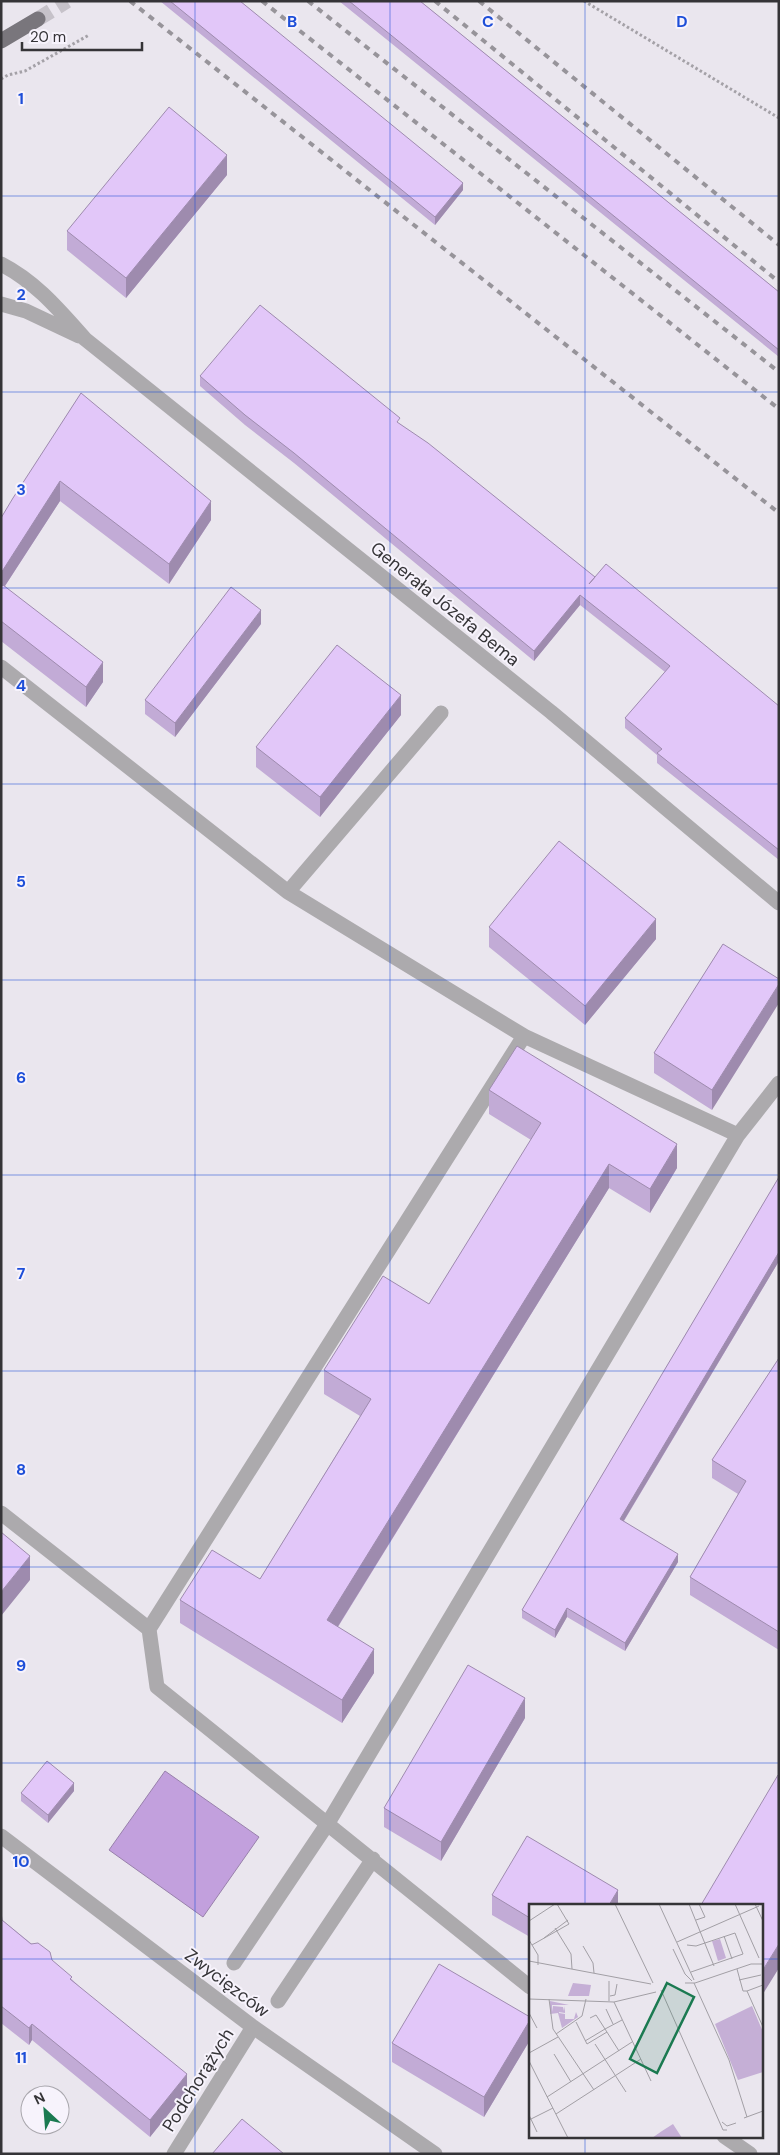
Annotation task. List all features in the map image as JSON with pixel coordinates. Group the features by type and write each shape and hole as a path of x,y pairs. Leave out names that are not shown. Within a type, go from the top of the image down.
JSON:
{"main road":[{"path":"1,41 38,18"}],"street":[{"name":"Generała Józefa Bema","path":"1,264 20,274 44,293 85,338 551,712 779,903"},
{"name":"Generała Józefa Bema","path":"1,304 26,311 85,338"},
{"path":"1,667 288,892 524,1036 738,1134"},
{"path":"288,892 441,713"},
{"path":"524,1036 149,1629 157,1686 529,1986"},
{"path":"234,1962 328,1823 738,1134 779,1083"},
{"path":"1,1513 149,1629"},
{"name":"Zwycięzców","path":"1,1836 253,2027 436,2154"},
{"path":"278,2001 373,1859"},
{"name":"Podchorążych","path":"174,2154 253,2027"},
{"path":"727,2138 750,2154"}],"path":[{"path":"584,1 779,118"},
{"path":"1,79 8,75 25,71 89,35"}],"shaded area":[{"path":"165,1771 259,1837 203,1917 109,1850"}],"building":[{"path":"170,1 240,1 463,183 435,217"},
{"path":"349,1 420,1 779,292 779,350"},
{"path":"169,107 227,155 126,278 67,231"},
{"path":"260,305 400,418 397,422 428,443 595,577 606,564 779,706 779,850 657,753 662,749 625,718 670,666 580,595 534,651 294,453 245,415 200,376"},
{"path":"81,393 211,501 169,564 60,481 1,573 1,518"},
{"path":"3,585 103,662 86,687 1,621 1,587"},
{"path":"231,587 261,610 175,723 145,700"},
{"path":"337,645 401,695 320,797 256,747"},
{"path":"559,841 656,919 585,1006 489,927"},
{"path":"723,944 779,979 779,984 712,1090 654,1053"},
{"path":"517,1046 677,1144 650,1189 609,1164 327,1620 374,1649 342,1700 180,1600 212,1550 260,1579 371,1399 324,1370 383,1276 429,1304 541,1123 489,1090"},
{"path":"779,1177 779,1252 620,1519 678,1554 625,1643 567,1608 555,1630 522,1610"},
{"path":"779,1358 779,1632 690,1577 746,1481 712,1460"},
{"path":"1,1532 30,1556 1,1592"},
{"path":"468,1665 525,1698 441,1842 384,1808"},
{"path":"47,1761 74,1783 48,1815 21,1793"},
{"path":"778,1775 779,1944 762,1971 762,1904 702,1904"},
{"path":"527,1836 618,1890 610,1904 529,1904 529,1917 492,1895"},
{"path":"1,1912 2,1920 31,1944 38,1943 50,1952 52,1960 72,1977 70,1979 187,2074 150,2120 32,2024 29,2028 1,2006"},
{"path":"439,1964 529,2016 529,2022 484,2097 392,2043"},
{"path":"242,2119 284,2154 212,2154"}],"tunnel":[{"path":"38,19 67,1"}],"railway":[{"path":"130,1 779,513"},
{"path":"262,1 779,409"},
{"path":"308,1 779,372"},
{"path":"435,1 779,282"},
{"path":"479,1 779,245"}]}
